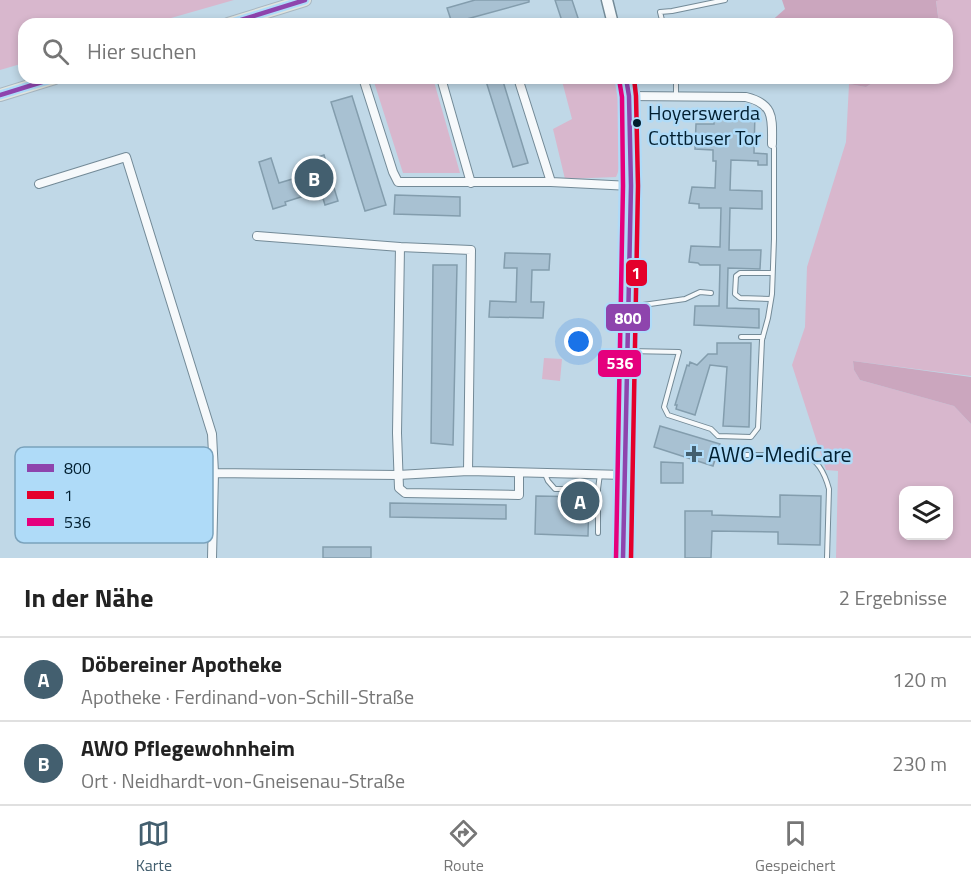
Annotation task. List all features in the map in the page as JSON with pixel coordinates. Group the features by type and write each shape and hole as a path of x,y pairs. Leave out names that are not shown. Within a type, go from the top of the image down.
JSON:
{"main road":[{"path":"247,18 305,0"},
{"path":"0,95 36,84"}],"street":[{"path":"607,0 612,18"},
{"path":"369,84 393,172 398,182 551,182 631,186"},
{"path":"443,84 471,183"},
{"path":"520,84 551,182"},
{"path":"623,558 631,186 627,84"},
{"path":"628,96 754,99 771,112 772,144"},
{"path":"39,184 126,157 212,434 213,447"},
{"path":"257,236 471,250 468,471"},
{"path":"400,247 399,488 405,493 519,495 519,473"},
{"path":"213,454 213,516"},
{"path":"214,473 398,475 468,471 625,475"},
{"path":"212,543 212,558"}],"lane":[{"path":"662,18 660,12 725,0"},
{"path":"676,84 676,96"},
{"path":"628,351 679,352 664,407 668,415 711,429 718,436 752,437 758,428 763,337 771,299 774,148 772,144"},
{"path":"771,299 740,298 735,294 736,276 740,273 772,273"},
{"path":"629,307 685,299 700,292 711,293"},
{"path":"741,337 763,337"},
{"path":"725,454 805,455 813,458 827,481 829,489 828,558"},
{"path":"545,473 555,489 598,489"},
{"path":"598,533 600,474"}],"shaded area":[{"path":"0,0 234,0 171,18 18,18 18,65 0,70"},
{"path":"782,0 939,0 936,1 938,18 775,18 785,9"},
{"path":"936,0 971,0 971,376 853,361 854,370 860,380 954,406 971,424 971,558 836,558 838,471 826,470 792,365 805,327 807,267 846,142 849,84 866,87 871,84 953,84 953,18 938,18"},
{"path":"375,84 435,84 460,173 403,173"},
{"path":"563,84 618,84 622,129 621,157 616,177 565,179 553,129 572,119"},
{"path":"849,84 871,84 866,87"},
{"path":"544,358 562,359 560,381 542,379"},
{"path":"853,361 971,377 971,424 954,406 860,380 854,370"}],"building":[{"path":"475,0 529,0 529,2 470,18 450,18 447,8"},
{"path":"555,0 572,0 578,18 561,18"},
{"path":"487,84 504,84 528,163 513,167"},
{"path":"352,96 386,205 365,211 331,102"},
{"path":"714,111 755,112 754,153 767,154 767,165 758,165 758,161 731,160 730,190 762,191 762,209 730,208 729,250 761,250 760,269 728,268 727,308 759,309 759,328 694,325 695,306 719,306 720,265 700,265 689,262 691,246 720,247 721,208 699,208 699,204 689,203 692,187 715,188 716,161 713,161 713,150 695,149 696,124 714,124"},
{"path":"324,155 338,201 325,205 319,185 302,191 304,196 285,202 286,205 273,209 259,162 271,158 279,183 316,172 312,159"},
{"path":"395,195 460,197 460,216 394,214"},
{"path":"505,253 550,254 549,270 532,270 531,302 544,302 543,318 489,317 490,301 516,302 517,268 504,268"},
{"path":"433,265 457,265 453,445 431,443"},
{"path":"717,343 751,343 749,427 723,426 727,367 710,365 695,415 676,409 677,405 675,405 687,365 689,366 690,362 697,365 708,354 717,354"},
{"name":"AWO-MediCare","path":"660,426 720,444 713,466 654,447"},
{"path":"661,462 683,463 683,483 661,483"},
{"path":"780,495 821,496 820,545 778,544 778,532 712,531 711,558 685,558 685,511 712,511 712,515 780,517"},
{"path":"536,496 589,497 588,536 535,534"},
{"path":"390,503 506,505 506,519 390,517"},
{"path":"323,547 371,547 371,558 323,558"}],"transit line":[{"name":"800","path":"247,18 305,0"},
{"name":"800","path":"0,95 36,84"},
{"name":"536","path":"616,558 623,186 620,84"},
{"name":"800","path":"623,558 631,186 627,84"},
{"name":"1","path":"631,558 638,186 635,84"}],"place":[{"name":"Hoyerswerda Cottbuser Tor","path":"637,123"},
{"name":"AWO Pflegewohnheim","path":"314,178"},
{"name":"AWO-MediCare","path":"694,454"},
{"name":"Döbereiner Apotheke","path":"580,501"}]}
